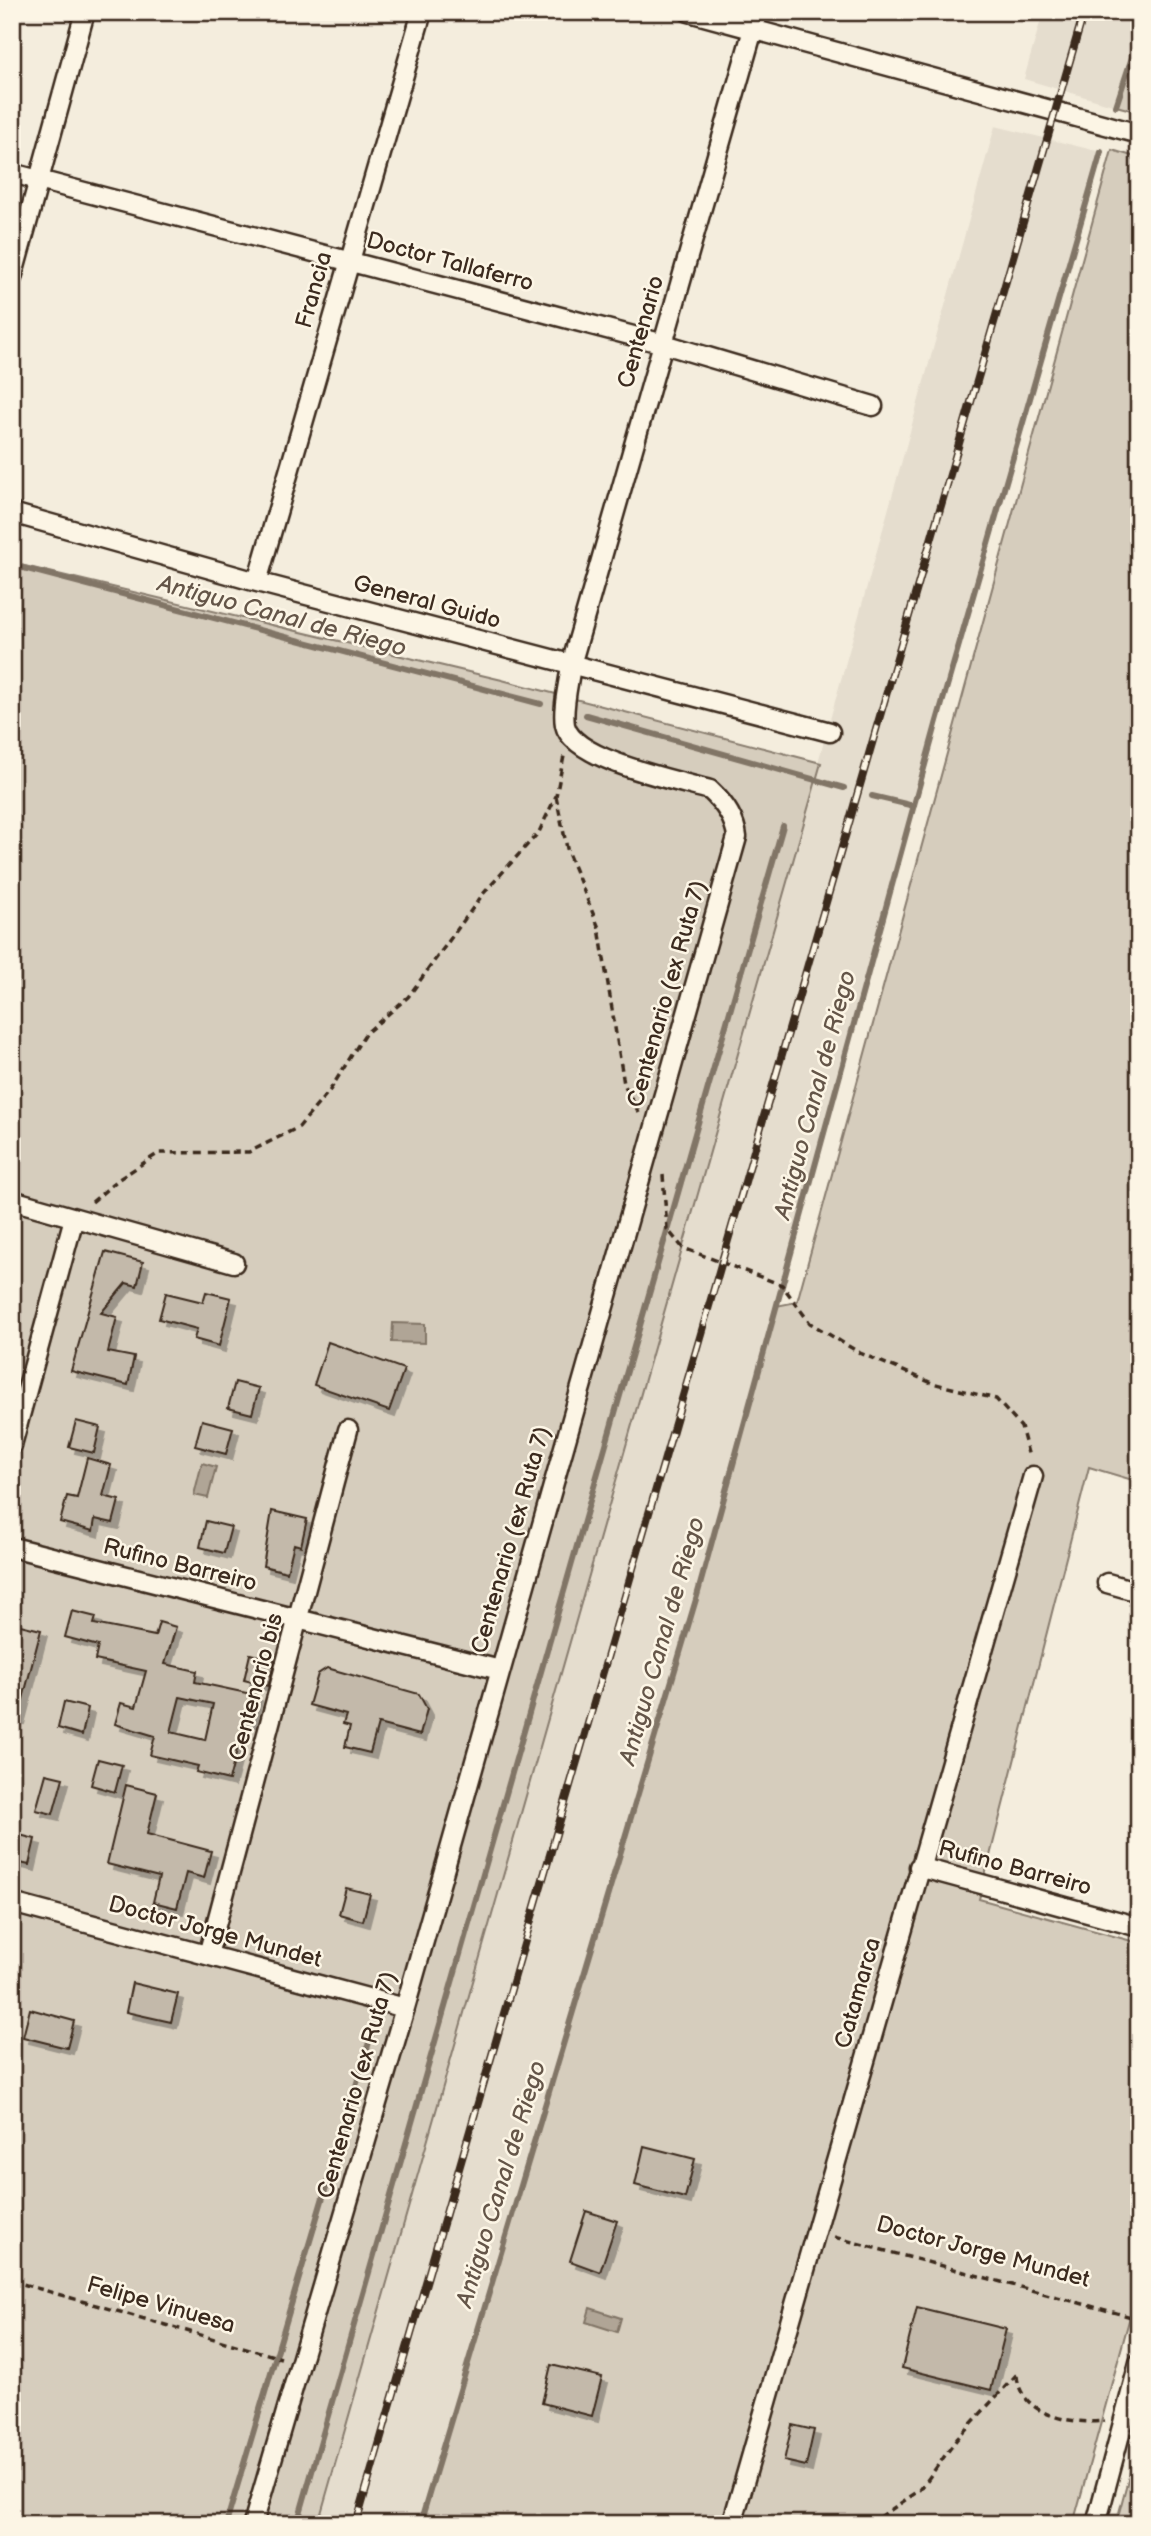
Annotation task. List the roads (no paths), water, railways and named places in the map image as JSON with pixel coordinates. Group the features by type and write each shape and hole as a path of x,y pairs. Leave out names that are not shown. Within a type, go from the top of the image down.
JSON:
{"street":[{"path":"12,278 85,12"},
{"name":"Francia","path":"257,582 422,12"},
{"path":"689,12 756,21 1139,134"},
{"name":"Centenario","path":"571,665 756,21"},
{"name":"Doctor Tallaferro","path":"12,173 664,344 873,406"},
{"name":"General Guido","path":"12,513 257,582 830,732"},
{"name":"Centenario (ex Ruta 7)","path":"253,2524 405,2008 737,837 736,824 722,801 710,790 608,760 576,743 565,724 571,665"},
{"path":"12,1200 233,1263"},
{"path":"12,1445 74,1218"},
{"name":"Centenario bis","path":"208,1955 300,1620 348,1430"},
{"name":"Catamarca","path":"732,2524 1033,1476"},
{"name":"Rufino Barreiro","path":"12,1547 500,1670"},
{"path":"1107,1583 1139,1592"},
{"name":"Rufino Barreiro","path":"919,1867 1139,1927"},
{"name":"Doctor Jorge Mundet","path":"12,1903 405,2008"},
{"path":"1096,2524 1139,2363"}],"waterway":[{"path":"1116,106 1139,36"},
{"name":"Antiguo Canal de Riego","path":"420,2524 697,1596 937,721 1101,152"},
{"name":"Antiguo Canal de Riego","path":"12,565 541,704"},
{"name":"Antiguo Canal de Riego","path":"586,715 844,788"},
{"name":"Antiguo Canal de Riego","path":"872,796 914,806"},
{"path":"297,2524 783,826"},
{"path":"226,2524 372,2032"}],"railway":[{"path":"356,2524 1084,12"}]}
